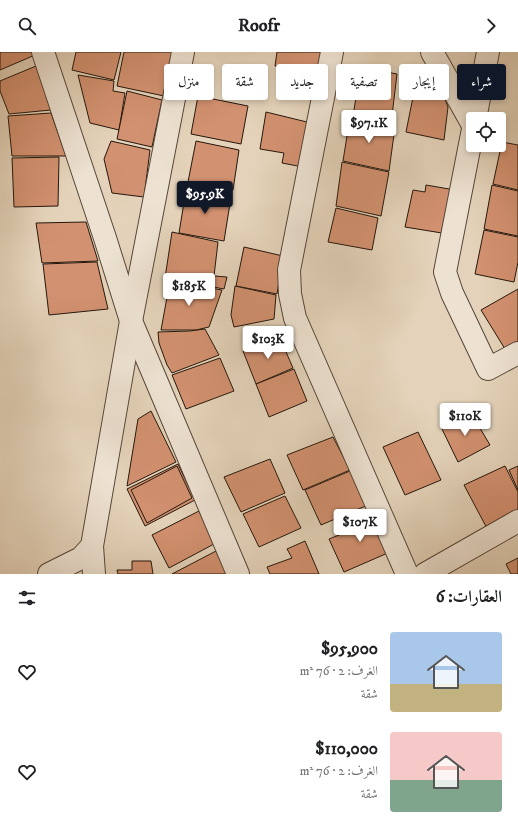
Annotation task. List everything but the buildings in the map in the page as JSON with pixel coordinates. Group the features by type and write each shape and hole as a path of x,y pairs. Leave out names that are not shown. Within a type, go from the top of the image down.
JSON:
{"street":[{"path":"43,52 106,238 131,321 238,574"},
{"path":"94,574 92,546 131,321 183,52"},
{"path":"332,52 289,270 290,294 295,318 407,574"},
{"path":"432,52 466,113"},
{"path":"476,112 488,52"},
{"path":"468,152 445,272 452,293 488,369 518,353"},
{"path":"425,574 518,522"},
{"path":"50,574 81,558 92,546"}]}
